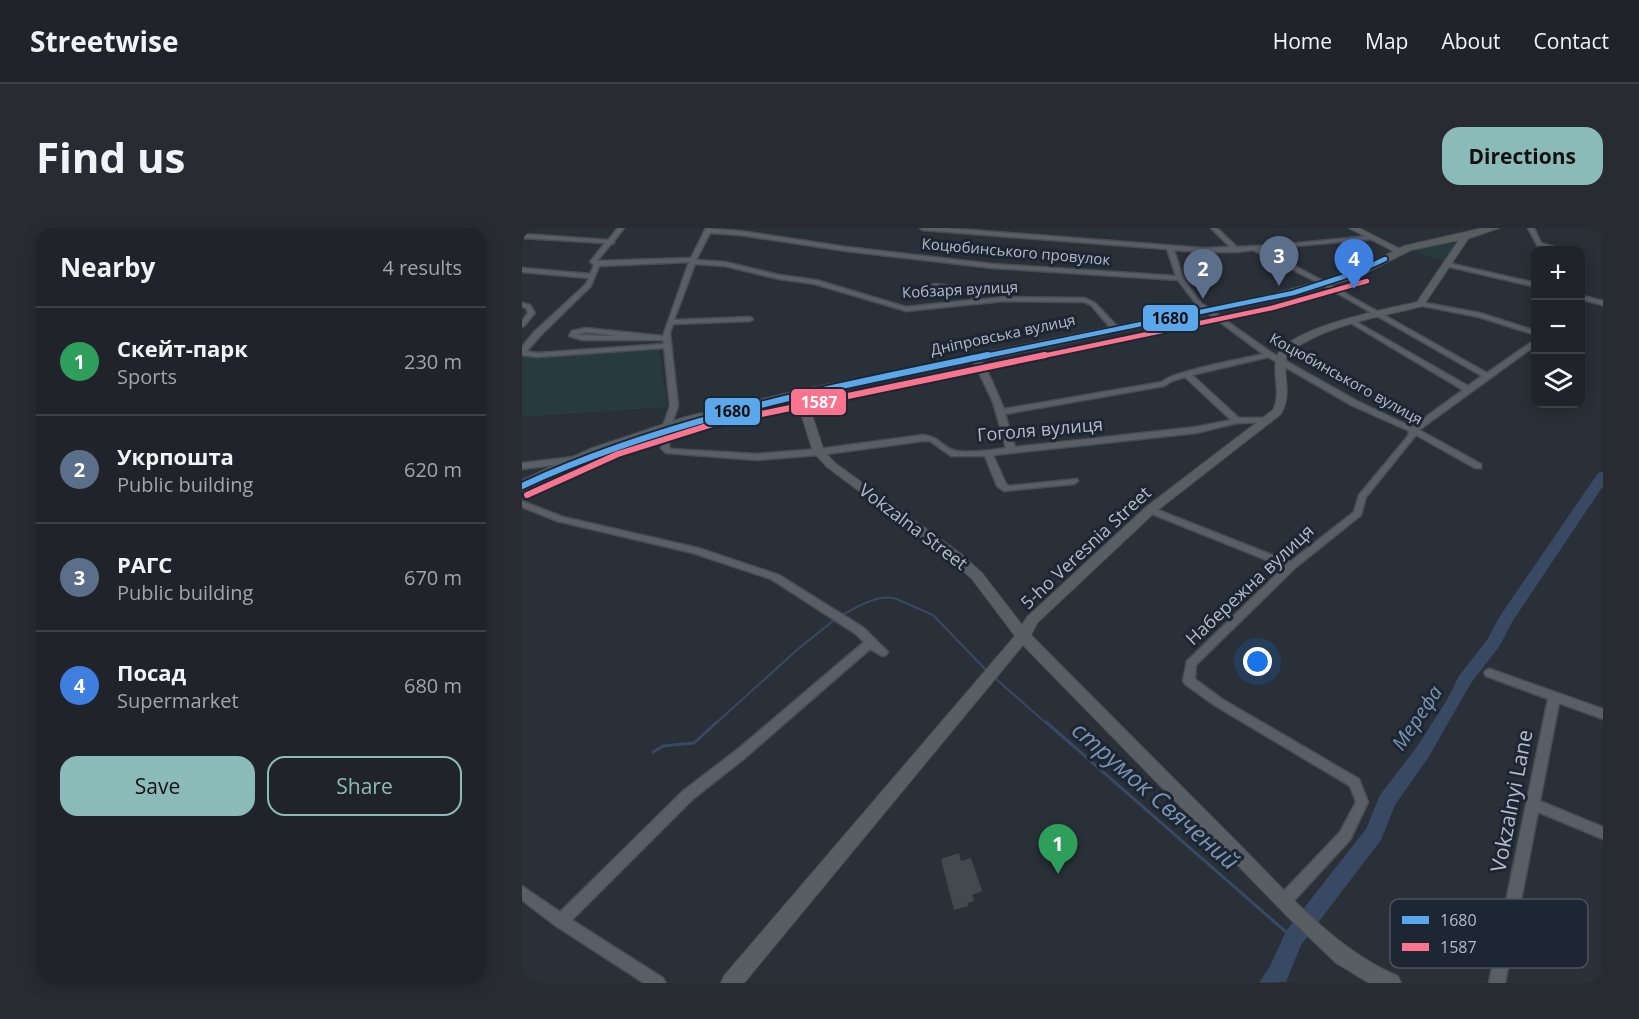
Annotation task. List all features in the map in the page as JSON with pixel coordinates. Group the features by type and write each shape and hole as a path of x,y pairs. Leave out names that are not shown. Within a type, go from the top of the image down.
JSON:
{"highway":[{"name":"Дніпровська вулиця","path":"522,486 574,460 667,426 800,394 1325,284 1359,274 1400,251 1494,228"}],"street":[{"path":"523,353 537,334 589,285 597,264 593,262 612,242 621,228"},
{"path":"923,228 1170,248 1237,250 1370,238"},
{"path":"1214,228 1237,250"},
{"path":"1353,228 1400,251"},
{"path":"1531,228 1539,244 1546,246"},
{"path":"667,426 674,406 667,342 670,322 693,261 708,230"},
{"name":"Коцюбинського провулок","path":"708,230 993,266 1180,278"},
{"path":"522,236 612,242"},
{"path":"1420,304 1466,236"},
{"name":"Коцюбинського вулиця","path":"1170,248 1180,278 1191,296 1269,355 1364,408 1413,430 1478,466"},
{"path":"1256,249 1325,284 1487,376"},
{"name":"Кобзаря вулиця","path":"597,264 693,261 733,266 779,277 816,282 906,309 975,301 1085,300 1093,304 1116,329"},
{"path":"1448,265 1531,284"},
{"path":"522,270 592,276"},
{"path":"934,286 980,290 975,301"},
{"path":"1585,298 1603,303"},
{"path":"1281,363 1281,356 1290,346 1321,330 1420,304 1480,315 1531,331"},
{"path":"522,305 528,306 532,313 522,325"},
{"path":"670,322 750,319"},
{"path":"1351,321 1467,389"},
{"path":"651,338 573,336 585,330 651,338 667,342"},
{"path":"523,353 667,342"},
{"name":"Набережна вулиця","path":"1289,905 1345,836 1362,802 1354,783 1218,702 1189,681 1191,664 1291,566 1358,513 1362,497 1412,436 1413,430 1531,345"},
{"path":"999,412 1164,384 1169,379 1186,374 1269,355"},
{"path":"976,358 985,373 1011,450"},
{"name":"5-ho Veresnia Street","path":"731,983 1023,636 1032,620 1150,510 1269,420 1283,404 1285,392 1281,363"},
{"path":"1186,374 1237,421"},
{"path":"800,394 819,452"},
{"name":"Гоголя вулиця","path":"667,426 665,448 669,451 757,457 819,452 923,438 932,440 951,453 988,453 1196,430 1237,421 1269,420"},
{"name":"Vokzalna Street","path":"819,452 854,483 970,570 1023,636 1079,696 1289,905 1343,956 1391,983"},
{"path":"988,453 1002,486 1007,489 1074,481"},
{"path":"522,466 574,460"},
{"path":"522,504 560,519 695,550 775,577 860,632 882,652"},
{"path":"1150,510 1291,566"},
{"path":"561,921 688,795 870,643"},
{"path":"1490,673 1603,714"},
{"name":"Vokzalnyi Lane","path":"1514,899 1554,697"},
{"path":"1533,804 1603,833"},
{"path":"522,892 561,921 658,983"},
{"name":"Vokzalnyi Lane","path":"1497,983 1500,968"}],"green space":[{"path":"1449,243 1457,245 1445,261 1411,251"},
{"path":"659,348 667,407 522,417 522,356"}],"building":[{"path":"959,853 961,861 971,858 982,891 972,895 974,901 967,903 968,906 954,910 941,859"}],"waterway":[{"name":"Мерефа","path":"1270,983 1278,974 1293,938 1374,834 1387,801 1422,753 1453,704 1465,680 1493,643 1505,620 1603,476"},
{"name":"струмок Свячений","path":"844,614 874,600 894,598 933,615 986,670"},
{"path":"715,724 798,649 833,621"},
{"name":"струмок Свячений","path":"996,679 1047,724"},
{"path":"653,752 663,746 694,743 717,722"},
{"name":"струмок Свячений","path":"1046,722 1293,938"}],"transit line":[{"name":"1680","path":"522,486 606,450 691,422 822,390 1132,325 1261,301 1324,284 1385,259"},
{"name":"1587","path":"527,495 618,454 713,424 1272,308 1367,281"}],"place":[{"name":"РАГС","path":"1279,286"},
{"name":"Посад","path":"1354,289"},
{"name":"Укрпошта","path":"1203,299"},
{"name":"Скейт-парк","path":"1058,874"}]}
